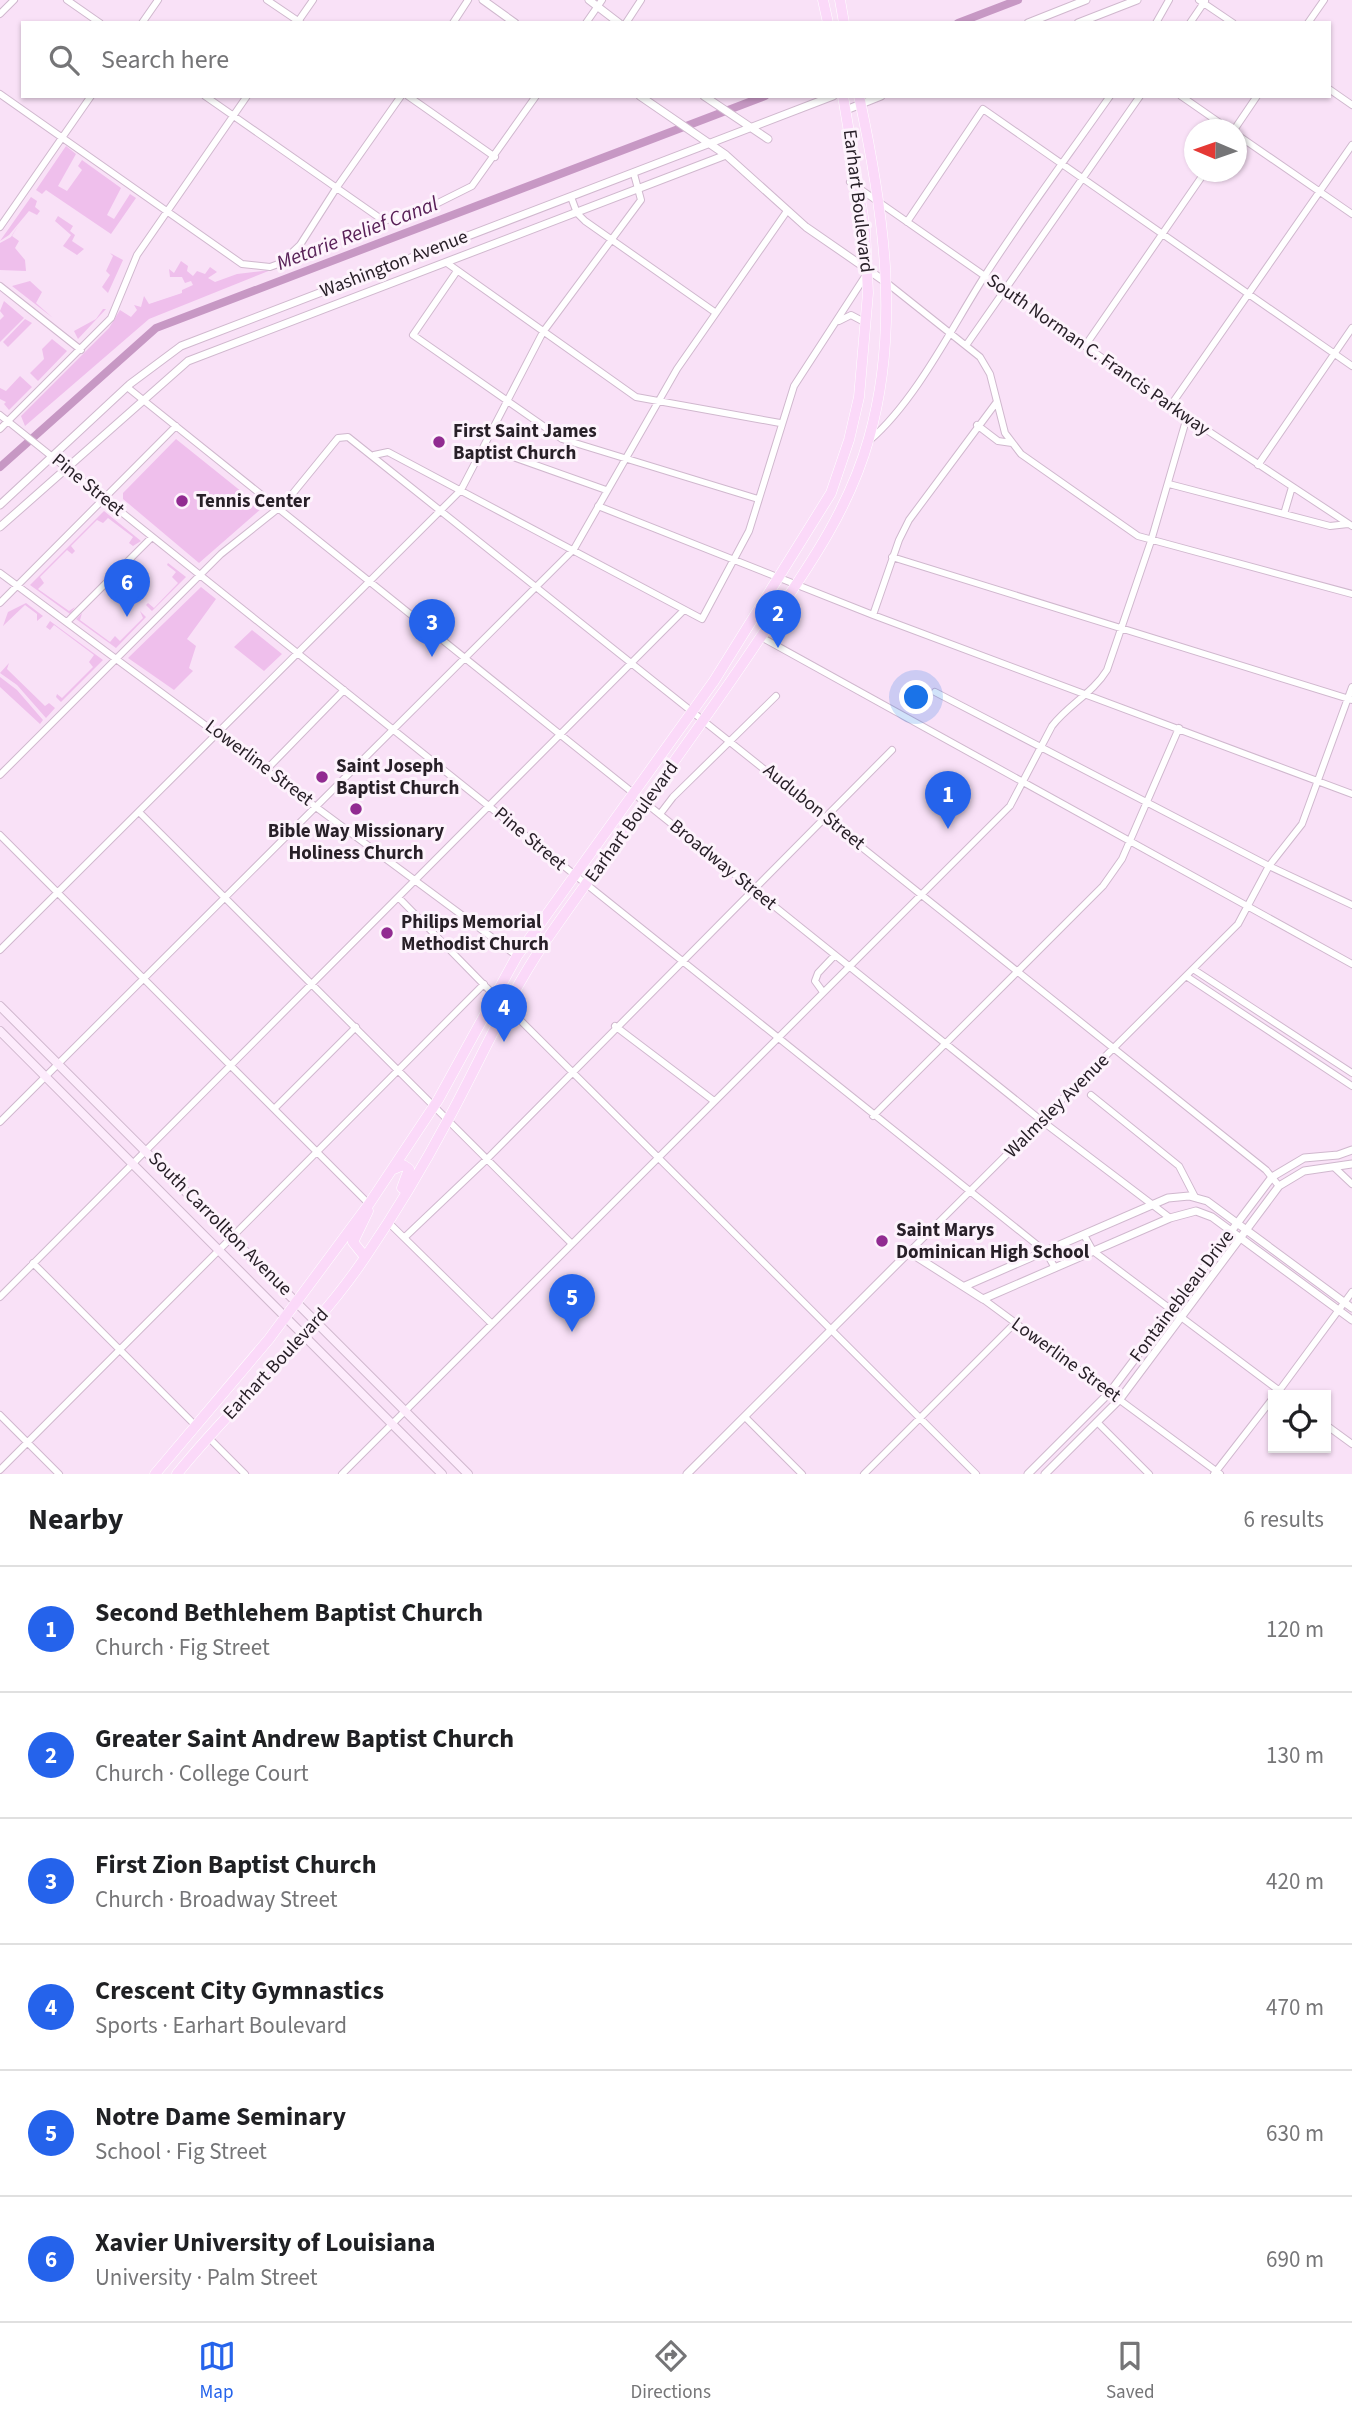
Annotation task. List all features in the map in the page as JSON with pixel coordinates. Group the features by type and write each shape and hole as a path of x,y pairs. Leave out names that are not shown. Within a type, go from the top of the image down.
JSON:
{"main road":[{"path":"823,0 827,20 843,19 840,0"},
{"name":"Earhart Boulevard","path":"155,1474 298,1302 369,1204 434,1107 517,956 694,711 831,493 849,440 864,360 867,323 868,270 843,98"},
{"name":"Earhart Boulevard","path":"177,1474 208,1437 304,1338 365,1256 448,1121 506,1006 531,964 705,721 797,585 834,524 869,441 884,364 887,283 880,203 860,100"},
{"path":"864,360 884,364"},
{"name":"South Carrollton Avenue","path":"0,1006 468,1474"},
{"name":"South Carrollton Avenue","path":"0,1031 442,1474"},
{"path":"390,1172 403,1165 409,1169 394,1212"},
{"path":"365,1256 353,1242 364,1222 369,1204"},
{"path":"345,1376 359,1363"}],"street":[{"path":"0,14 14,0"},
{"path":"67,0 97,21"},
{"path":"143,21 158,0"},
{"path":"267,0 298,21"},
{"path":"300,21 313,0"},
{"path":"454,21 468,0"},
{"path":"483,0 512,21"},
{"path":"589,0 600,3 618,21"},
{"path":"627,21 641,0"},
{"path":"1033,21 1086,0"},
{"path":"1083,21 1137,0"},
{"path":"1157,21 1169,0"},
{"path":"1309,21 1324,0"},
{"path":"1191,21 1203,1 1230,21"},
{"path":"587,21 600,3"},
{"path":"1331,90 1352,105"},
{"path":"0,94 235,258 249,267 264,268 281,263 300,245 400,98"},
{"path":"0,228 90,98"},
{"path":"208,98 384,221 430,207 472,186 535,98"},
{"path":"0,429 111,317 131,266 246,98"},
{"path":"411,98 495,157"},
{"path":"644,98 726,155 787,211 967,344 985,364 1005,433 1021,454 1138,536 1352,594"},
{"path":"706,98 749,129 768,139"},
{"name":"Washington Avenue","path":"0,505 127,387 169,352 246,320 828,98"},
{"path":"869,441 885,426 951,333 984,277 1109,98"},
{"path":"967,344 1139,98"},
{"path":"1184,98 1216,119"},
{"path":"1242,119 1256,98"},
{"path":"846,110 860,100"},
{"path":"907,222 983,109 1352,366"},
{"path":"1247,140 1352,214"},
{"path":"1171,405 1352,145"},
{"name":"Washington Avenue","path":"0,527 188,361 726,155"},
{"path":"0,950 461,490 543,332 640,200 634,174"},
{"path":"1084,345 1198,182"},
{"name":"South Norman C. Francis Parkway","path":"855,186 1258,465 1350,525"},
{"path":"572,197 577,213 716,313"},
{"path":"0,1122 574,549 658,401 787,211"},
{"path":"520,217 525,233"},
{"path":"447,263 636,397 780,423"},
{"path":"374,455 388,452 702,619 749,531 780,423 794,386 868,270"},
{"path":"457,271 413,335 562,439 758,499"},
{"path":"376,272 381,286"},
{"path":"0,286 81,350"},
{"path":"837,322 851,315 867,323"},
{"path":"246,320 252,337"},
{"path":"1258,465 1352,328"},
{"name":"Broadway Street","path":"127,387 1042,1121 1170,1218"},
{"path":"873,615 892,557 909,520 996,403"},
{"name":"Pine Street","path":"0,415 1046,1252 1055,1268"},
{"path":"342,1474 1010,806 1060,715 1096,687 1107,670 1152,541 1187,416"},
{"path":"978,425 998,441 1012,443"},
{"path":"0,603 176,426"},
{"name":"Audubon Street","path":"278,509 343,436 374,455 439,511 733,741 1114,1048 1272,1177 1279,1186"},
{"path":"485,447 606,490"},
{"path":"1169,484 1330,526 1350,525"},
{"path":"1284,514 1292,487"},
{"path":"598,506 873,615 1352,794"},
{"path":"0,775 221,554 278,509"},
{"path":"67,622 152,537"},
{"path":"892,557 1350,699"},
{"name":"Lowerline Street","path":"0,573 217,731 517,956"},
{"path":"0,1297 684,610"},
{"path":"761,638 1352,964"},
{"name":"Walmsley Avenue","path":"687,1474 1238,924 1269,866 1302,824 1350,699 1352,687"},
{"path":"267,769 344,690"},
{"path":"935,692 1145,803 1349,905"},
{"path":"660,814 686,784 733,741 776,696"},
{"path":"873,1116 1104,886 1116,870 1179,728"},
{"path":"405,1237 486,1160 615,1026 754,891 892,750"},
{"path":"139,812 572,1244"},
{"path":"0,835 369,1204"},
{"path":"398,898 494,995"},
{"path":"824,992 816,981 835,955"},
{"path":"1193,969 1352,1073"},
{"path":"1186,976 1352,1086"},
{"path":"1207,990 1212,981"},
{"path":"0,1470 484,984"},
{"path":"506,1006 976,1474"},
{"path":"615,1026 714,1101"},
{"path":"274,1110 356,1027"},
{"path":"1290,1045 1295,1036"},
{"path":"1091,1095 1179,1166 1195,1197 1247,1230 1342,1306 1352,1320"},
{"name":"Fontainebleau Drive","path":"1028,1474 1110,1392 1272,1177 1304,1158 1338,1155 1352,1150"},
{"name":"Fontainebleau Drive","path":"1045,1474 1120,1399 1279,1186 1304,1171 1352,1164"},
{"path":"1335,1168 1352,1184"},
{"path":"965,1286 1168,1198 1195,1197"},
{"path":"983,1299 1170,1218 1196,1211 1212,1217 1342,1306 1352,1308"},
{"path":"388,1222 492,1324"},
{"path":"1084,1235 1093,1251 1272,1390"},
{"name":"Lowerline Street","path":"909,1252 965,1286 1216,1473"},
{"path":"33,1263 194,1425"},
{"path":"1282,1390 1352,1292"},
{"path":"864,1474 1015,1323"},
{"path":"1216,1473 1268,1408"},
{"path":"0,1415 59,1474"},
{"path":"745,1417 802,1474"},
{"path":"1097,1422 1149,1474"},
{"path":"1331,1429 1352,1444"},
{"path":"208,1437 244,1474"}],"shaded area":[{"path":"66,146 76,154 58,186 67,191 82,170 78,166 82,160 121,188 107,215 114,219 130,194 136,198 111,234 46,190 42,194 36,190"},
{"path":"31,197 37,201 35,207 40,211 37,215 29,211 9,235 0,241"},
{"path":"58,216 73,226 70,231 75,235 72,241 84,249 77,255 63,246 71,235 55,221"},
{"path":"19,224 12,236 19,241 15,248 25,260 26,271 0,270 0,243 11,237"},
{"path":"110,253 123,260 108,293 102,287 110,275 106,271 113,256"},
{"path":"181,261 188,266 187,271 193,276 197,271 205,274 210,267 217,272 208,278 215,282 237,274 271,270 149,319 25,426 21,416 109,328 120,310 131,317 137,310 134,305 141,307 144,296 149,304 182,293 182,290 193,285 191,281 185,283 182,277 170,277 169,269 174,273"},
{"path":"30,281 42,292 36,303 53,318 12,286"},
{"path":"4,301 24,318 0,342 0,320 4,316 0,311"},
{"path":"103,309 106,309 78,339 74,331 96,319"},
{"path":"25,319 32,323 8,347 3,342"},
{"path":"52,339 67,351 38,381 30,373 44,359 42,349"},
{"path":"20,376 32,387 9,410 4,404 6,402 0,399 0,388 6,391"},
{"name":"Tennis Center","path":"176,439 262,508 199,563 123,499 123,493"},
{"path":"104,511 141,541 133,546 129,543 133,537 108,518 103,523 97,520 71,546 75,551 72,554 67,550 40,577 44,583 38,589 69,611 75,607 70,614 30,585"},
{"path":"168,563 186,577 152,611 146,605 148,603 154,608 178,583 172,577 176,572"},
{"path":"201,587 216,599 187,639 196,646 189,668 193,671 174,690 128,658"},
{"path":"26,603 43,616 37,621 37,614 25,605 3,626 8,612"},
{"path":"140,611 146,617 116,648 76,619 82,613 80,620 110,642 115,636 120,641 143,618"},
{"path":"50,621 103,660 61,702 56,697 57,694 62,698 93,667 89,662 94,655 54,625 50,630 46,627"},
{"path":"252,630 282,654 264,671 234,647"},
{"path":"9,663 7,669 45,706 49,703 55,708 46,718 17,685 0,673"},
{"path":"0,677 17,690 43,720 40,724 0,687"}],"waterway":[{"name":"Metarie Relief Canal","path":"963,21 1018,0"},
{"name":"Metarie Relief Canal","path":"0,467 156,328 760,98"}],"place":[{"name":"First Saint James Baptist Church","path":"439,442"},
{"name":"Tennis Center","path":"182,501"},
{"name":"Xavier University of Louisiana","path":"127,617"},
{"name":"Greater Saint Andrew Baptist Church","path":"778,648"},
{"name":"First Zion Baptist Church","path":"432,657"},
{"name":"Saint Joseph Baptist Church","path":"322,777"},
{"name":"Bible Way Missionary Holiness Church","path":"356,809"},
{"name":"Second Bethlehem Baptist Church","path":"948,829"},
{"name":"Philips Memorial Methodist Church","path":"387,933"},
{"name":"Crescent City Gymnastics","path":"504,1042"},
{"name":"Saint Marys Dominican High School","path":"882,1241"},
{"name":"Notre Dame Seminary","path":"572,1332"}]}
